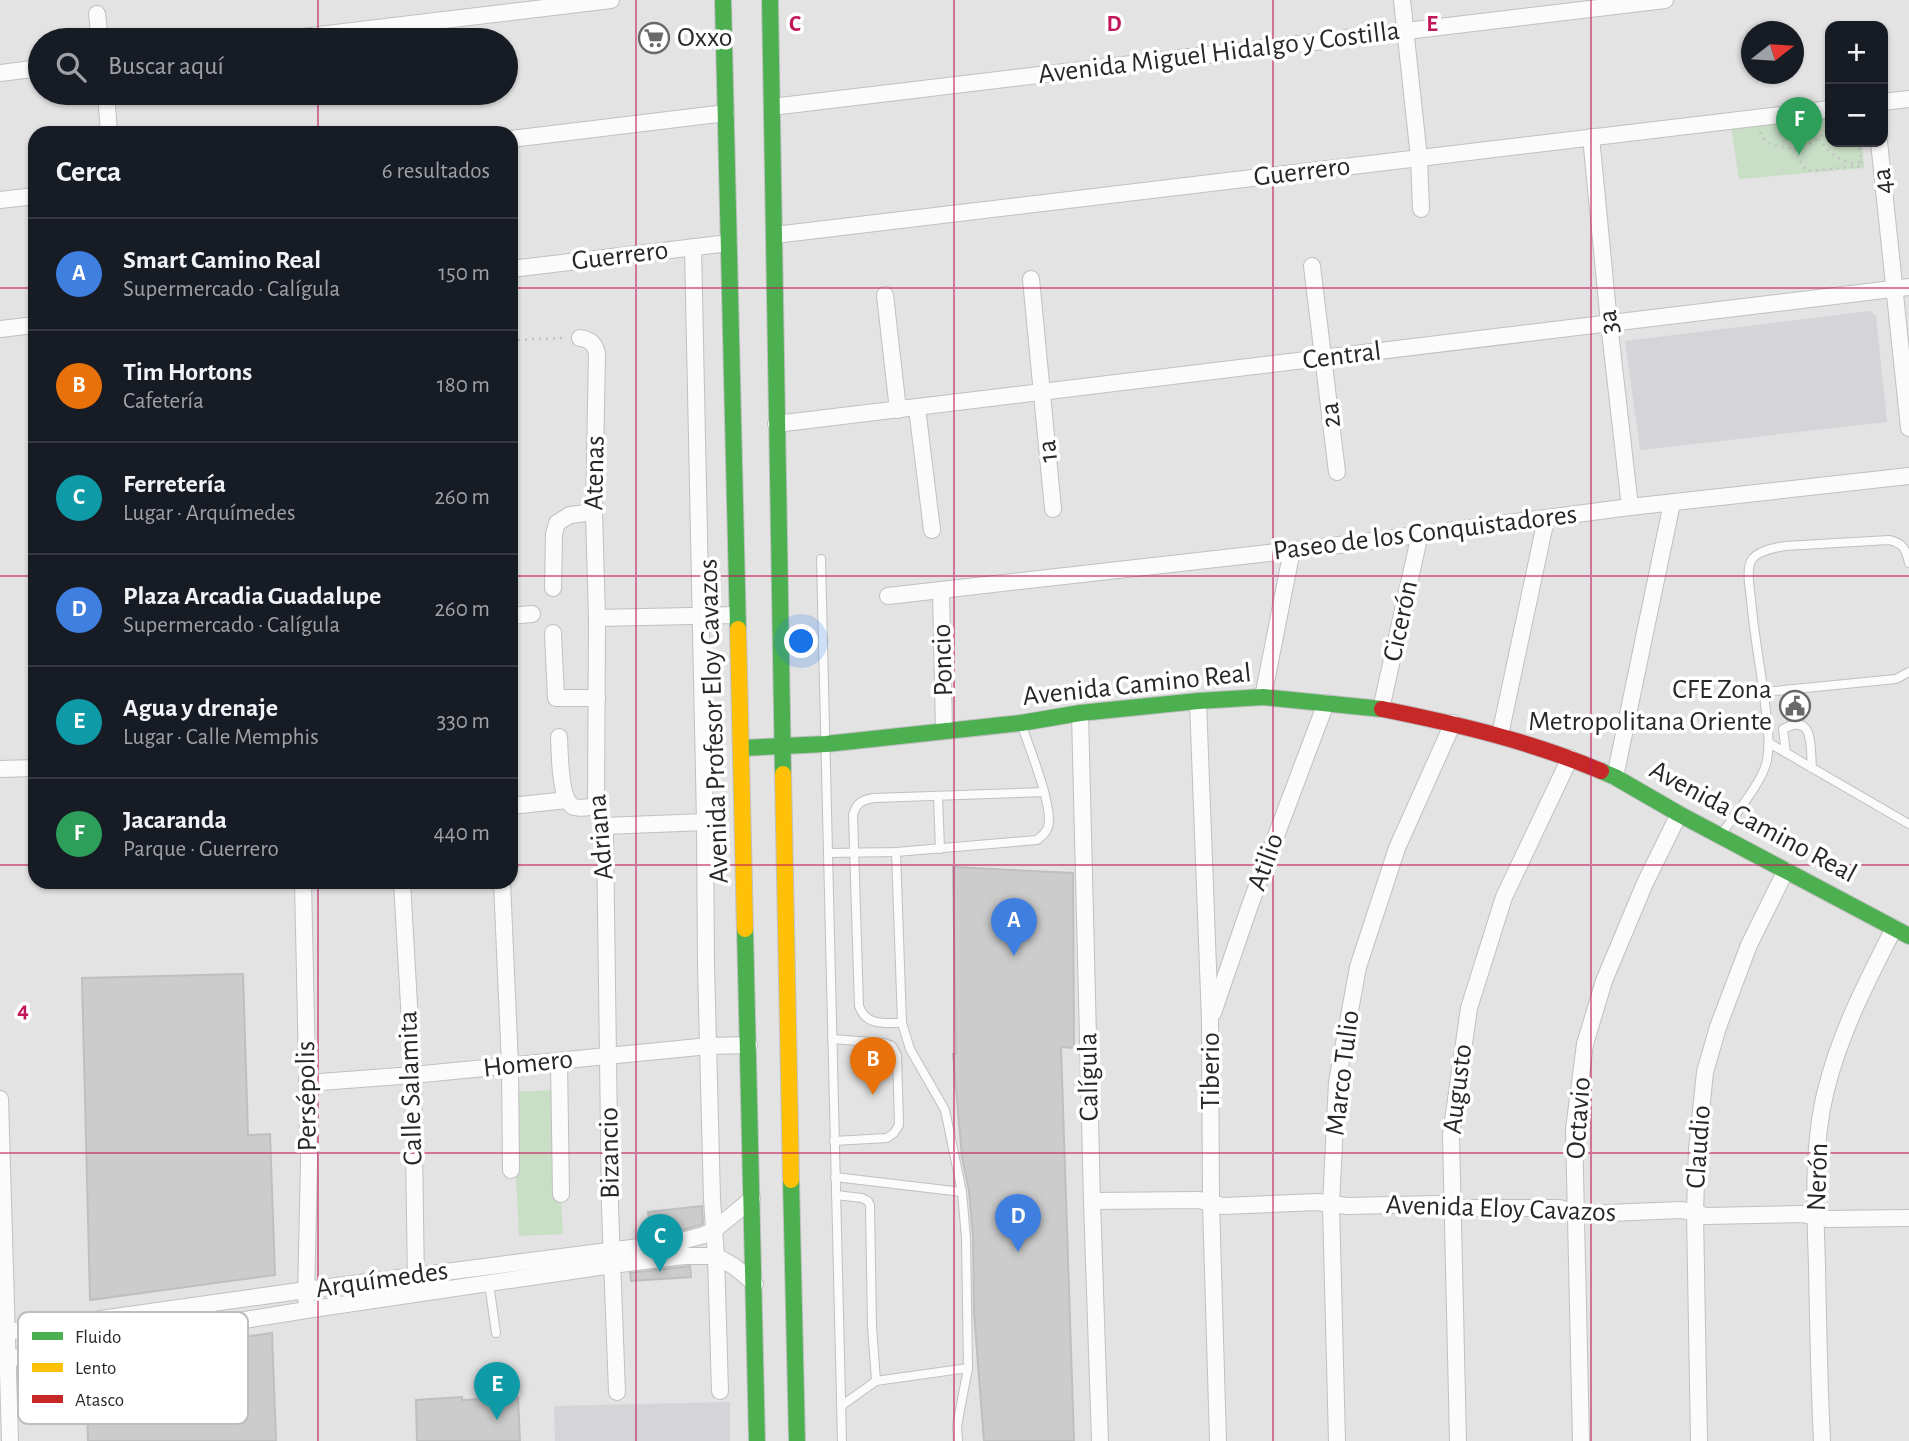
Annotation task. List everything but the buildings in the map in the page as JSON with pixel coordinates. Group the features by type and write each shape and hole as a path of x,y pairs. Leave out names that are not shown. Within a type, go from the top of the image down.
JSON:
{"main road":[{"name":"Avenida Profesor Eloy Cavazos","path":"723,0 757,1441"},
{"path":"770,0 797,1441"},
{"name":"Avenida Camino Real","path":"741,748 826,744 1021,723 1080,713 1263,697 1381,709 1500,735 1570,758 1615,777 1679,814 1909,936"}],"street":[{"path":"377,28 611,0"},
{"path":"1402,0 1422,209"},
{"name":"Avenida Miguel Hidalgo y Costilla","path":"772,107 1665,0"},
{"path":"97,14 99,28"},
{"path":"0,73 28,70"},
{"path":"1888,101 1909,99"},
{"path":"107,105 108,126"},
{"name":"Guerrero","path":"775,235 1825,110"},
{"path":"518,138 726,113"},
{"name":"3a","path":"1591,137 1630,507"},
{"name":"4a","path":"1880,147 1902,287 1909,428"},
{"path":"0,201 28,197"},
{"name":"Guerrero","path":"518,267 729,243"},
{"path":"693,247 705,822 704,904 720,1391"},
{"name":"2a","path":"1312,265 1337,472"},
{"name":"1a","path":"1031,279 1053,509"},
{"name":"Central","path":"776,424 1902,287"},
{"path":"885,295 898,410"},
{"path":"0,329 28,326"},
{"name":"Atenas","path":"580,338 590,340 597,353 594,512 597,618"},
{"path":"917,408 932,530"},
{"name":"Paseo de los Conquistadores","path":"888,596 1909,475"},
{"path":"1615,777 1672,503"},
{"path":"553,587 554,534 557,523 570,516 594,512"},
{"path":"1500,735 1546,519"},
{"name":"Cicerón","path":"1381,709 1420,534"},
{"path":"1263,697 1292,550"},
{"name":"Poncio","path":"941,590 944,731"},
{"path":"518,615 532,614"},
{"path":"597,618 737,615"},
{"name":"Adriana","path":"597,618 596,807 604,825 609,1056"},
{"path":"553,633 556,698 597,698"},
{"name":"Tiberio","path":"1198,701 1210,1021 1211,1203 1218,1441"},
{"name":"Atilio","path":"1210,1021 1250,905 1326,703"},
{"name":"Calígula","path":"1080,713 1100,1441"},
{"name":"Marco Tulio","path":"1337,1441 1331,1205 1336,1082 1359,967 1397,848 1453,723"},
{"path":"559,737 563,782 569,804 578,808 596,807"},
{"name":"Augusto","path":"1458,1441 1451,1135 1469,1008 1504,897 1570,758"},
{"path":"0,769 28,768"},
{"path":"518,805 567,800"},
{"name":"Octavio","path":"1581,1441 1574,1129 1586,1044 1604,981 1645,883 1679,814"},
{"path":"604,825 705,822"},
{"name":"Claudio","path":"1699,1441 1695,1212 1697,1150 1705,1072 1718,1027 1749,945 1786,870"},
{"name":"Persépolis","path":"303,889 309,1163 306,1310"},
{"name":"Calle Salamita","path":"402,889 412,1075 416,1294"},
{"path":"502,889 510,1065 511,1170"},
{"name":"Nerón","path":"1822,1441 1816,1216 1817,1146 1826,1091 1844,1032 1894,928"},
{"name":"Homero","path":"307,1083 709,1046 749,1045"},
{"name":"Bizancio","path":"609,1056 617,1392"},
{"path":"559,1061 561,1194"},
{"path":"0,1098 4,1359 10,1441"},
{"name":"Arquímedes","path":"248,1319 489,1283 692,1239 714,1230 752,1199"},
{"name":"Avenida Eloy Cavazos","path":"1092,1201 1199,1200 1223,1206 1317,1202 1347,1206 1437,1204 1464,1208 1559,1208 1585,1214 1680,1210 1705,1216 1801,1214 1827,1219 1909,1218"},
{"path":"716,1256 735,1267 755,1284"},
{"name":"Arquímedes","path":"151,1312 486,1266 612,1258 716,1256"}],"lane":[{"path":"1720,836 1767,764 1769,743 1753,625 1749,575 1751,561 1769,549 1784,546 1889,540 1899,542 1905,549 1909,563"},
{"path":"821,559 842,1441"},
{"path":"1764,692 1896,679 1909,672"},
{"path":"829,853 896,852 1037,840 1048,828 1049,818 1044,792 1021,723"},
{"path":"1786,752 1783,729 1789,726 1807,727 1812,768"},
{"path":"1769,743 1909,824"},
{"path":"902,1023 874,1023 864,1016 859,1006 853,816 855,807 874,798 1044,792"},
{"path":"938,796 940,849"},
{"path":"896,852 902,1023 910,1049 945,1110 962,1192 968,1368 957,1426 958,1441"},
{"path":"832,1039 892,1046 897,1055 900,1125 887,1138 834,1141"},
{"path":"835,1177 962,1192"},
{"path":"836,1195 862,1198 870,1205 872,1326 876,1381"},
{"path":"486,1266 496,1333"},
{"path":"841,1406 876,1381 968,1368"}],"path":[{"path":"1759,129 1762,138 1769,144 1785,148 1795,148 1825,133"},
{"path":"1819,138 1825,149 1835,156 1854,163 1861,160"},
{"path":"1795,148 1807,171 1862,166 1860,147"},
{"path":"518,340 580,338"}],"shaded area":[{"path":"1870,311 1876,316 1887,422 1640,450 1625,341"},
{"path":"730,1402 730,1441 555,1441 554,1406"}],"green space":[{"path":"1825,118 1825,147 1862,147 1864,168 1739,179 1731,127"},
{"path":"555,1090 563,1234 519,1236 512,1092"}],"traffic: fast":[{"path":"723,0 738,629"},
{"path":"770,0 783,774"},
{"path":"741,748 826,744 1021,723 1080,713 1263,697 1382,709"},
{"path":"1601,771 1909,936"},
{"path":"745,929 757,1441"},
{"path":"791,1180 797,1441"}],"traffic: slow":[{"path":"738,629 745,929"},
{"path":"783,774 791,1180"}],"traffic: jam":[{"path":"1382,709 1493,734 1601,771"}],"place":[{"name":"Oxxo","path":"654,38"},
{"name":"Jacaranda","path":"1799,155"},
{"name":"CFE Zona Metropolitana Oriente","path":"1795,706"},
{"name":"Smart Camino Real","path":"1014,956"},
{"name":"Tim Hortons","path":"873,1095"},
{"name":"Plaza Arcadia Guadalupe","path":"1018,1252"},
{"name":"Ferretería","path":"660,1272"},
{"name":"Agua y drenaje","path":"497,1420"}]}
